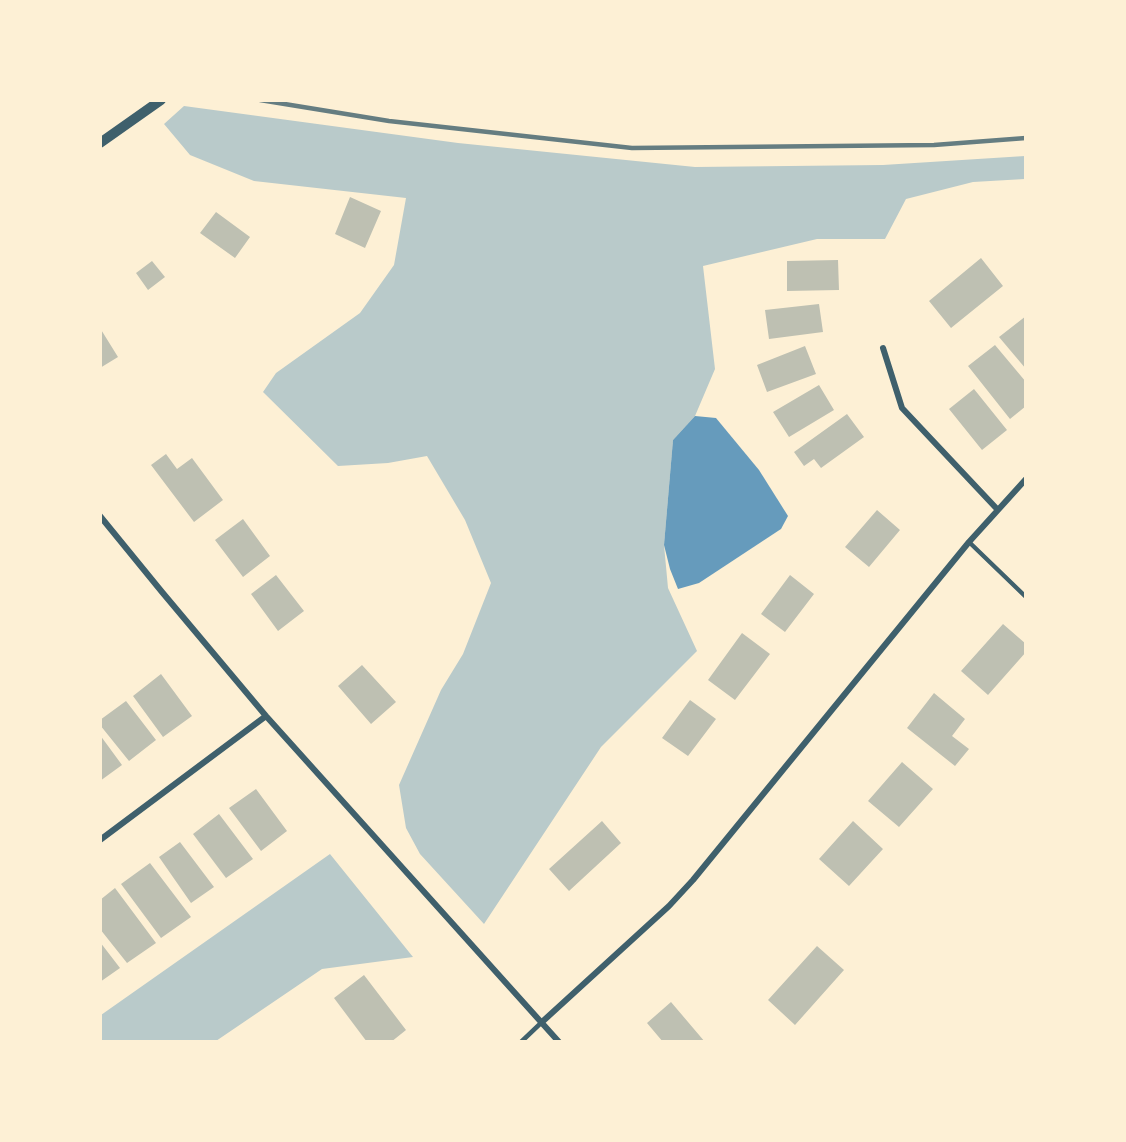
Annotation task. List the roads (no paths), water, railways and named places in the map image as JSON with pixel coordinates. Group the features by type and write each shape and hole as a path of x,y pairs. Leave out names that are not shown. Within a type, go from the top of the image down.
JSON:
{"street":[{"path":"100,143 160,100"},
{"path":"883,348 902,408 997,509"},
{"path":"542,1022 669,906 693,880 969,542 1026,479"},
{"path":"100,516 266,716 559,1041"},
{"path":"100,840 266,716"}],"lane":[{"path":"969,542 1026,597"},
{"path":"521,1041 542,1022"}],"water":[{"path":"695,416 716,418 759,470 788,516 781,529 699,583 678,589 664,545 673,440"}],"railway":[{"path":"260,100 389,121 632,148 934,145 1026,138"}]}
